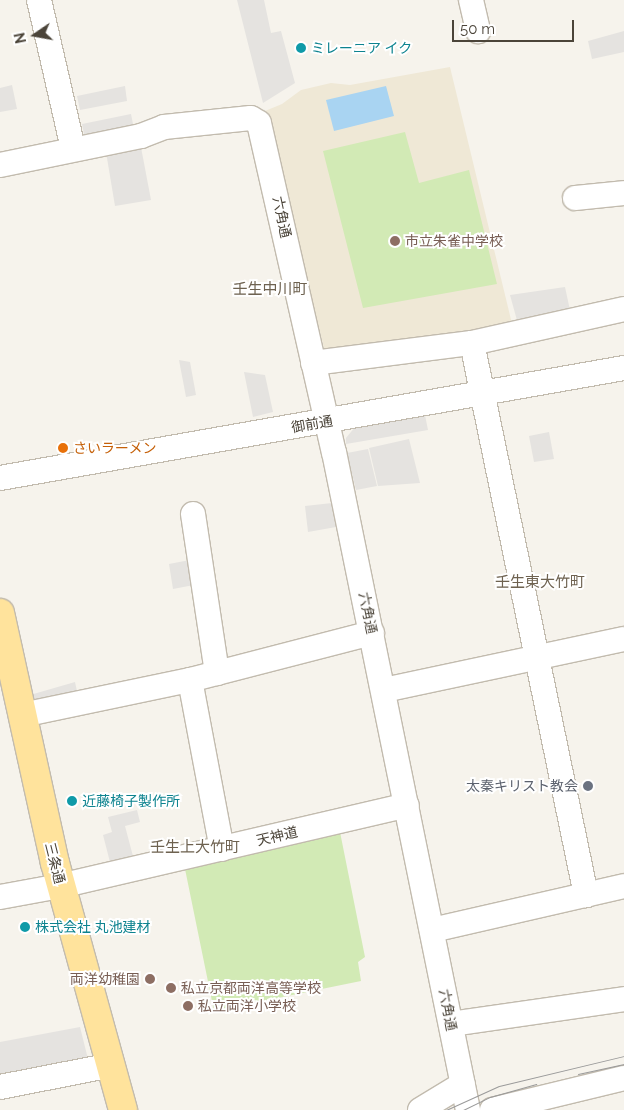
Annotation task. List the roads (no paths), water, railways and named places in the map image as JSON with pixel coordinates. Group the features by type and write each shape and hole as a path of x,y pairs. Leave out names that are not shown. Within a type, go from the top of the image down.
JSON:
{"main road":[{"name":"三条通","path":"0,613 60,886 112,1065 123,1110"}],"street":[{"path":"0,165 73,149 39,0"},
{"path":"471,0 478,31"},
{"name":"六角通","path":"73,149 141,136 164,127 255,120 262,131 327,421 384,690 468,1110"},
{"path":"575,198 624,193"},
{"path":"313,363 472,343 624,309"},
{"path":"472,343 484,393 586,895"},
{"name":"御前通","path":"0,478 624,368"},
{"path":"193,514 217,673"},
{"path":"22,714 190,680 372,633"},
{"path":"384,690 624,639"},
{"path":"190,680 222,848"},
{"name":"天神道","path":"0,897 60,886 407,805"},
{"path":"432,930 624,886"},
{"path":"451,1024 624,998"},
{"path":"0,1087 112,1065"},
{"path":"492,1110 624,1078"},
{"path":"420,1110 463,1084"}],"water":[{"path":"386,86 394,116 334,131 326,100"}],"tram line":[{"path":"446,1110 499,1086 624,1056"},
{"path":"578,1074 624,1064"},
{"path":"463,1110 490,1097 536,1084"}],"place":[{"name":"ミレーニア イク","path":"301,48"},
{"name":"市立朱雀中学校","path":"395,241"},
{"name":"さいラーメン","path":"63,448"},
{"name":"太秦キリスト教会","path":"588,786"},
{"name":"近藤椅子製作所","path":"72,801"},
{"name":"株式会社 丸池建材","path":"25,927"},
{"name":"両洋幼稚園","path":"150,979"},
{"name":"私立京都両洋高等学校","path":"171,988"},
{"name":"私立両洋小学校","path":"188,1006"}],"district":[{"name":"壬生中川町","path":"270,290"},
{"name":"壬生東大竹町","path":"540,583"},
{"name":"壬生上大竹町","path":"195,848"}]}
